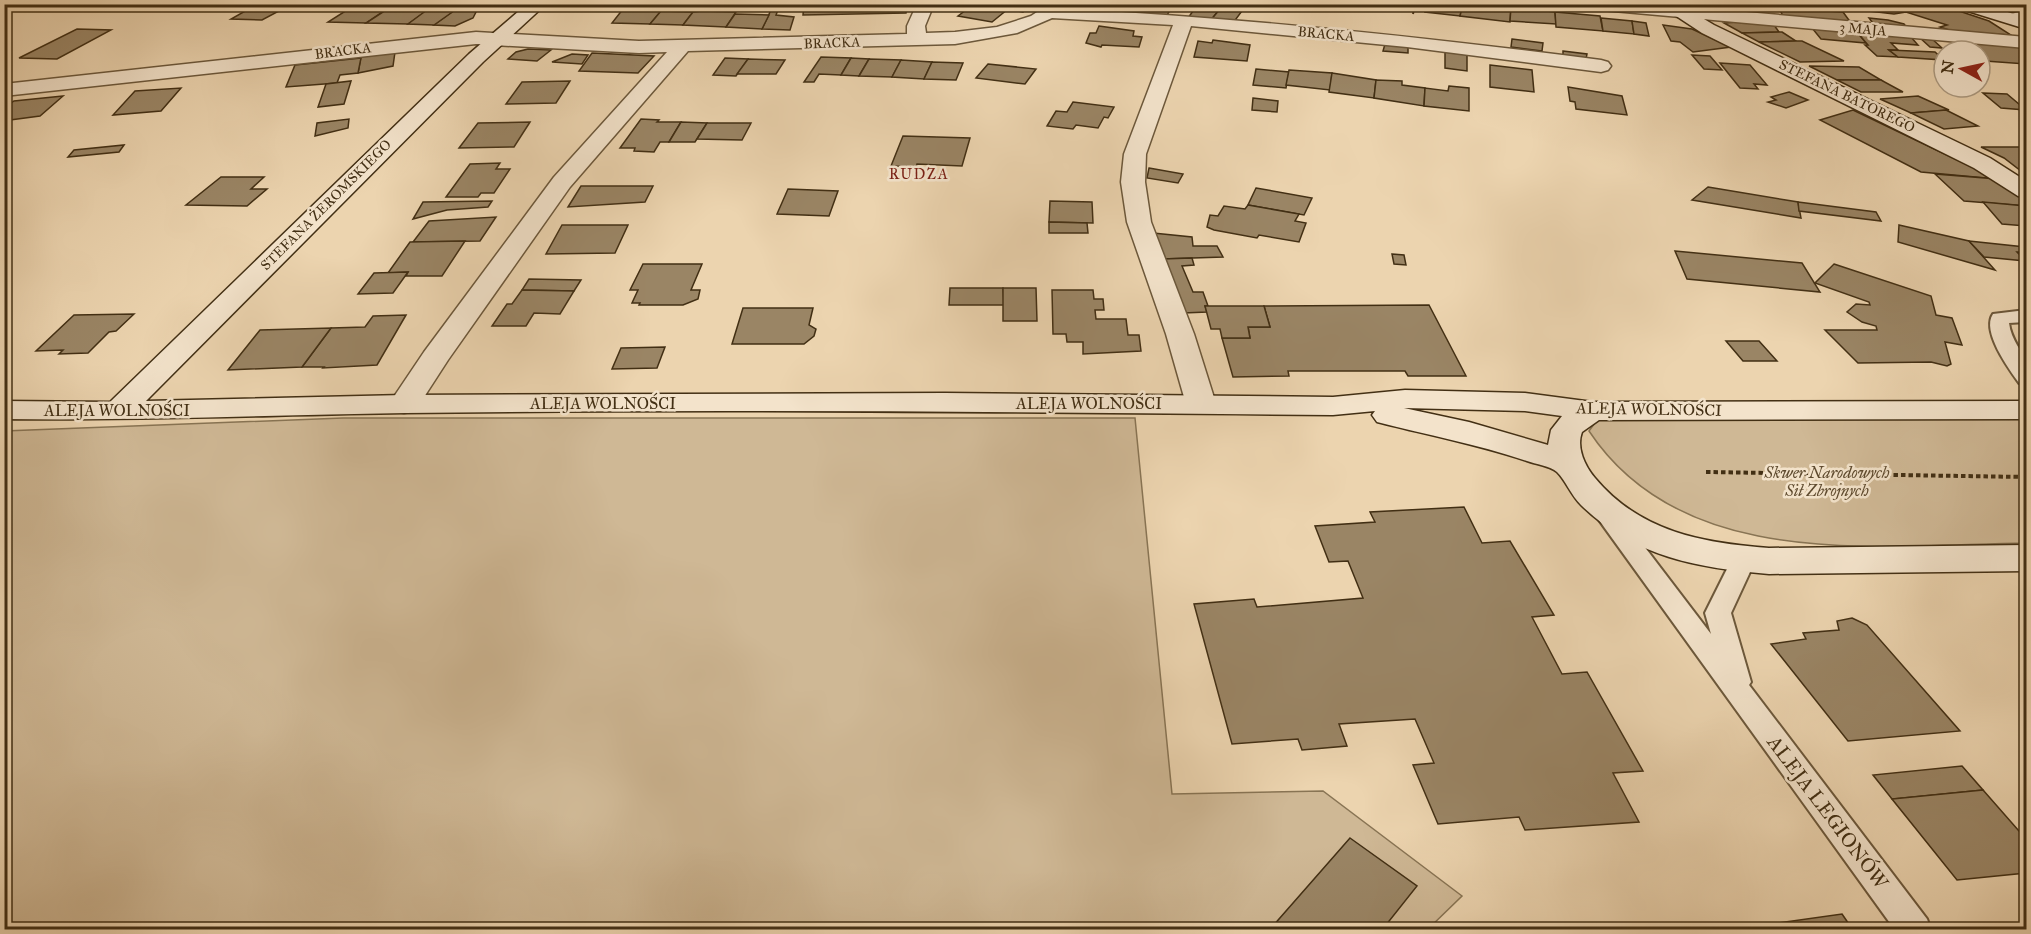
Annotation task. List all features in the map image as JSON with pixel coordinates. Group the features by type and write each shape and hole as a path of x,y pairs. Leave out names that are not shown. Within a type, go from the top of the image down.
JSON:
{"street":[{"name":"STEFANA ŻEROMSKIEGO","path":"118,411 396,136 538,4"},
{"path":"917,40 916,26 926,4"},
{"name":"3 MAJA","path":"1591,4 1672,9 2026,43"},
{"path":"1964,4 2026,24"},
{"name":"BRACKA","path":"4,90 432,41 499,38 622,46 682,46 917,40 999,33 1025,25 1055,9 1453,46 1601,66"},
{"name":"STEFANA BATOREGO","path":"1672,9 1982,163 2026,191"},
{"path":"1184,20 1135,154 1133,182 1139,222 1180,334 1201,404"},
{"path":"404,404 434,358 562,182 682,46"},
{"name":"ALEJA WOLNOŚCI","path":"4,410 118,411 404,404 945,402 1333,406 1416,399 1526,402 1593,411 2026,410"},
{"path":"1333,406 1438,423 1519,446 1569,464"},
{"path":"1569,464 1563,444 1564,432 1570,423 1593,411"},
{"name":"ALEJA LEGIONÓW","path":"1569,464 1582,485 1605,511 1640,535 1685,550 1744,559 1806,562 2026,558"}],"lane":[{"path":"2008,18 2026,15"},
{"path":"2026,316 2000,318 1998,328 2026,379"},
{"name":"ALEJA LEGIONÓW","path":"1605,511 1915,930"},
{"name":"ALEJA LEGIONÓW","path":"1740,695 1718,613 1744,559"}],"path":[{"path":"1706,472 2026,477"}],"green space":[{"name":"Skwer Narodowych Sił Zbrojnych","path":"1804,415 2026,417 2026,543 1848,546 1788,541 1730,529 1676,509 1629,477 1589,431 1597,420"},
{"path":"343,418 1135,418 1172,794 1323,791 1462,896 1427,930 5,929 4,431"}],"building":[{"path":"371,4 394,4 366,23 328,22 347,10 362,10"},
{"path":"463,4 477,4 470,9 477,10 473,18 455,26 434,25"},
{"path":"804,4 907,4 906,13 803,15"},
{"path":"974,4 1008,9 992,22 958,16"},
{"path":"977,4 1032,4 1023,12"},
{"path":"1150,4 1173,5 1166,17 1143,14"},
{"path":"1198,4 1220,9 1210,21 1188,18"},
{"path":"1428,4 1463,4 1460,16 1425,12"},
{"path":"1463,4 1511,7 1510,22 1460,16"},
{"path":"1686,4 1726,4 1735,15 1692,12"},
{"path":"1763,4 1785,5 1790,9 1767,8"},
{"path":"1833,4 1865,4 1869,11 1835,8"},
{"path":"1865,4 1938,4 1989,21 2011,35 1955,32 1940,27 1947,25 1906,12 1894,14 1869,11"},
{"path":"402,5 423,5 418,8 429,9 408,24 366,23 389,8"},
{"path":"254,6 276,7 271,10 279,11 262,20 231,19"},
{"path":"431,7 458,8 434,25 408,24"},
{"path":"1511,7 1555,12 1556,24 1510,21"},
{"path":"1779,8 1843,12 1851,23 1784,18"},
{"path":"623,9 661,11 650,24 612,23"},
{"path":"1220,9 1242,11 1233,23 1210,21"},
{"path":"771,10 778,10 776,15 794,17 790,30 762,29"},
{"path":"661,11 693,12 683,25 650,24"},
{"path":"693,12 736,12 726,27 683,25"},
{"path":"1555,12 1600,16 1603,31 1556,27"},
{"path":"735,14 769,15 762,29 726,27"},
{"path":"1601,18 1632,21 1634,34 1603,31"},
{"path":"1869,18 1904,24 1907,28 1875,26"},
{"path":"1632,21 1646,23 1649,36 1634,34"},
{"path":"1724,23 1774,25 1779,32 1742,33"},
{"path":"1663,25 1692,29 1731,47 1693,52 1680,42 1671,41"},
{"path":"1099,26 1134,31 1133,36 1142,37 1139,47 1102,45 1101,47 1086,43 1090,33 1096,33"},
{"path":"1812,28 1857,32 1866,43 1821,39"},
{"path":"77,29 111,30 57,59 19,58"},
{"path":"1782,32 1796,41 1759,42 1742,33"},
{"path":"1857,32 1910,36 1918,45 1891,43 1898,50 1889,50 1898,57 1877,56 1865,45 1868,45"},
{"path":"1919,37 1931,38 1932,47"},
{"path":"1512,39 1543,43 1542,51 1511,47"},
{"path":"1213,40 1250,45 1247,61 1194,57 1198,41 1212,43"},
{"path":"1802,41 1844,61 1800,62 1759,42"},
{"path":"1385,44 1408,47 1408,53 1383,51"},
{"path":"1992,44 2016,46 2026,54 2026,64 1992,62"},
{"path":"528,49 551,50 537,61 508,59 516,52"},
{"path":"1889,50 1932,52 1932,59 1898,57"},
{"path":"1563,51 1587,54 1586,59 1563,56"},
{"path":"395,52 393,66 358,73 361,56"},
{"path":"1445,52 1467,54 1467,71 1445,68"},
{"path":"592,53 654,56 638,73 579,71"},
{"path":"572,54 588,55 582,64 552,62"},
{"path":"1692,55 1710,56 1722,70 1704,69"},
{"path":"821,57 851,58 841,75 819,74 814,82 804,82"},
{"path":"361,58 358,73 340,75 337,83 286,87 295,65"},
{"path":"725,58 748,59 736,76 713,75"},
{"path":"851,58 869,59 859,76 841,75"},
{"path":"748,59 785,60 776,74 737,74"},
{"path":"869,59 901,60 892,77 859,76"},
{"path":"901,60 932,62 924,79 892,77"},
{"path":"932,62 963,63 956,80 924,79"},
{"path":"1720,63 1750,65 1767,85 1754,84 1758,89 1740,88"},
{"path":"988,64 1036,69 1025,84 976,78"},
{"path":"1490,65 1532,70 1534,92 1490,87"},
{"path":"1809,66 1859,67 1881,80 1837,80"},
{"path":"1256,69 1289,72 1286,88 1253,85"},
{"path":"1289,70 1332,73 1330,90 1286,85"},
{"path":"1332,73 1376,80 1374,98 1329,92"},
{"path":"1376,80 1402,81 1402,85 1425,88 1424,106 1374,98"},
{"path":"1837,80 1881,80 1903,92 1861,92"},
{"path":"351,81 344,104 318,107 326,84"},
{"path":"570,81 556,103 506,104 522,82"},
{"path":"1449,86 1469,88 1469,111 1424,106 1425,88 1448,91"},
{"path":"1568,87 1622,96 1627,115 1576,109 1575,102 1570,101"},
{"path":"181,88 161,111 113,115 135,91"},
{"path":"1789,92 1808,100 1786,108 1768,102 1776,100 1771,97"},
{"path":"1992,93 2007,94 2026,110 2001,108 1990,99"},
{"path":"63,96 40,116 4,123 4,108 14,101"},
{"path":"1918,96 1949,110 1911,113 1880,99"},
{"path":"1253,98 1278,101 1277,112 1252,110"},
{"path":"1073,102 1114,107 1108,118 1104,117 1098,128 1076,125 1073,129 1047,126 1056,111 1067,112"},
{"path":"1853,110 1997,179 1921,172 1820,120"},
{"path":"1946,110 1978,126 1944,129 1911,113"},
{"path":"349,119 348,128 315,136 317,123"},
{"path":"641,119 681,122 669,142 660,142 654,152 620,148"},
{"path":"530,122 514,147 459,148 478,123"},
{"path":"681,122 707,123 695,142 669,142"},
{"path":"707,123 751,123 742,140 697,139"},
{"path":"903,136 970,138 962,166 917,164 916,167 891,166"},
{"path":"124,145 119,152 68,157 74,150"},
{"path":"1981,147 2024,147 2026,149 2026,171 2021,171 2004,158"},
{"path":"500,163 496,169 510,169 494,193 481,193 478,197 446,197 470,164"},
{"path":"1149,168 1183,174 1178,183 1147,178"},
{"path":"1935,174 1997,179 2026,201 2026,206 1964,201"},
{"path":"221,177 264,177 251,189 267,189 247,206 186,205"},
{"path":"581,186 653,186 645,202 568,207"},
{"path":"1708,187 1798,202 1801,218 1692,200"},
{"path":"1256,188 1312,198 1304,215 1248,205"},
{"path":"788,189 838,191 829,216 777,214"},
{"path":"492,201 488,207 447,210 413,219 423,202"},
{"path":"1050,201 1092,202 1093,223 1049,222"},
{"path":"1798,202 1876,212 1881,221 1799,211"},
{"path":"1983,202 2026,206 2026,226 2002,224"},
{"path":"1248,205 1299,214 1295,221 1306,223 1299,242 1259,235 1257,238 1207,227 1210,215 1218,216 1224,206 1245,209"},
{"path":"496,217 480,241 413,242 429,221"},
{"path":"1049,222 1087,223 1088,233 1049,233"},
{"path":"562,225 628,225 615,253 546,254"},
{"path":"1899,225 1969,241 1995,270 1898,242"},
{"path":"1153,233 1192,237 1193,246 1217,246 1223,257 1162,259"},
{"path":"465,241 442,276 406,276 408,272 388,273 410,242"},
{"path":"1969,241 2025,247 2026,252 2017,252 2026,261 1984,257"},
{"path":"1675,251 1802,263 1820,292 1687,279"},
{"path":"1392,254 1404,255 1406,265 1394,264"},
{"path":"1192,258 1194,265 1182,266 1193,292 1203,292 1208,306 1205,306 1207,312 1183,313 1162,259"},
{"path":"643,264 702,264 691,290 700,290 698,299 683,305 632,303 638,290 630,290"},
{"path":"1834,264 1931,296 1936,315 1952,318 1962,345 1945,342 1951,364 1947,366 1931,362 1858,363 1825,330 1877,330 1876,326 1862,322 1847,312 1856,304 1870,305 1869,302 1815,283"},
{"path":"408,272 393,293 358,294 374,273"},
{"path":"529,279 581,280 574,291 522,290"},
{"path":"950,288 1003,288 1004,305 949,305"},
{"path":"1003,288 1036,288 1037,321 1003,321"},
{"path":"522,290 574,291 560,314 534,313 526,326 492,326 507,304 512,304"},
{"path":"1052,290 1093,290 1094,299 1103,299 1104,310 1095,310 1096,319 1126,319 1128,335 1139,335 1141,351 1083,354 1083,342 1067,342 1066,334 1053,334"},
{"path":"1429,305 1466,376 1408,376 1405,371 1288,371 1289,376 1233,377 1222,338 1250,338 1248,327 1270,327 1264,306"},
{"path":"1205,306 1264,306 1270,327 1248,327 1250,338 1222,338 1220,329 1211,329"},
{"path":"743,308 813,308 809,325 816,329 814,336 804,344 732,344"},
{"path":"134,314 116,331 109,332 88,353 59,354 63,350 36,351 74,315"},
{"path":"406,315 377,365 302,367 331,328 365,327 373,316"},
{"path":"331,328 302,367 228,370 260,330"},
{"path":"1726,341 1759,341 1777,361 1743,361"},
{"path":"665,347 657,368 612,369 621,348"},
{"path":"1464,507 1482,543 1510,541 1554,615 1532,617 1562,674 1587,672 1643,771 1613,773 1639,822 1525,830 1519,817 1438,824 1413,765 1434,763 1415,719 1339,724 1347,746 1302,750 1298,739 1232,744 1194,604 1254,599 1257,607 1363,598 1348,561 1329,562 1315,526 1375,522 1370,512"},
{"path":"1852,618 1867,625 1960,731 1848,741 1771,644 1806,639 1803,633 1839,630 1837,621"},
{"path":"1962,766 1983,790 1892,799 1873,775"},
{"path":"1983,790 2026,839 2026,873 1957,880 1892,799"},
{"path":"1350,838 1417,886 1382,930 1275,930 1272,927"},
{"path":"1842,914 1853,930 1759,930 1757,926"}],"district":[{"name":"RUDZA","path":"919,174"}]}
